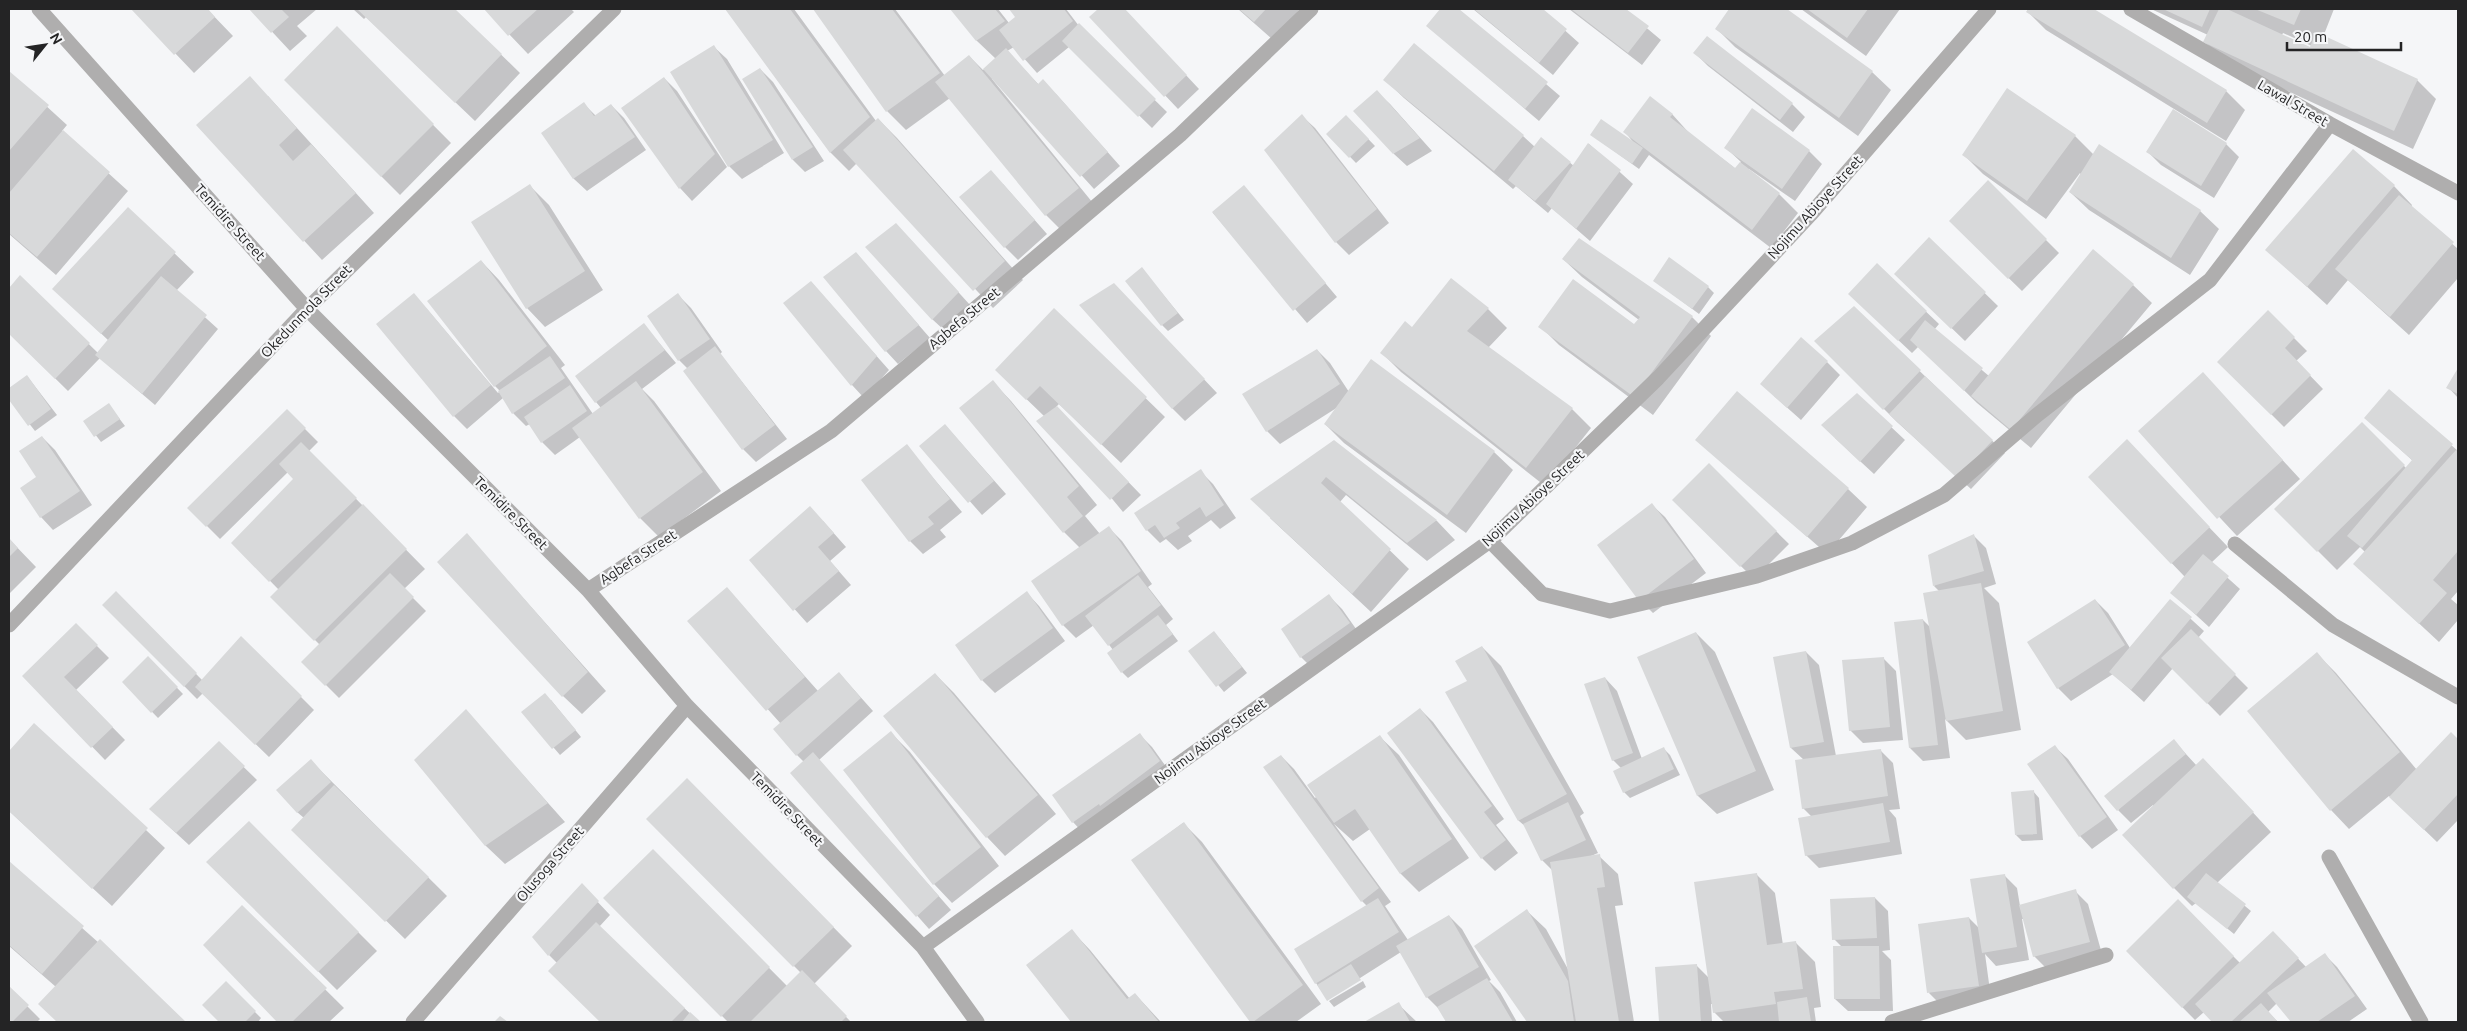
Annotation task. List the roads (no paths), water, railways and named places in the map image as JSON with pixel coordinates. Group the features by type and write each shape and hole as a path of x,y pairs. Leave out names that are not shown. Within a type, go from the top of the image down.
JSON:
{"street":[{"name":"Temidire Street","path":"39,9 307,309 588,590 687,706 923,947 977,1022"},
{"name":"Okedunmola Street","path":"9,625 307,309 614,9"},
{"name":"Agbefa Street","path":"588,590 831,431 1180,135 1311,9"},
{"name":"Nojimu Abioye Street","path":"923,947 1490,541 1671,364 1810,215 1989,9"},
{"name":"Lawal Street","path":"2131,9 2330,124 2458,193"},
{"path":"1490,541 1542,594 1610,610 1757,576 1852,544 1944,495 2037,415 2210,280 2330,124"},
{"path":"2235,544 2333,625 2458,697"},
{"name":"Olusoga Street","path":"414,1022 687,706"},
{"path":"2329,857 2421,1022"},
{"path":"1892,1022 2106,955"}]}
